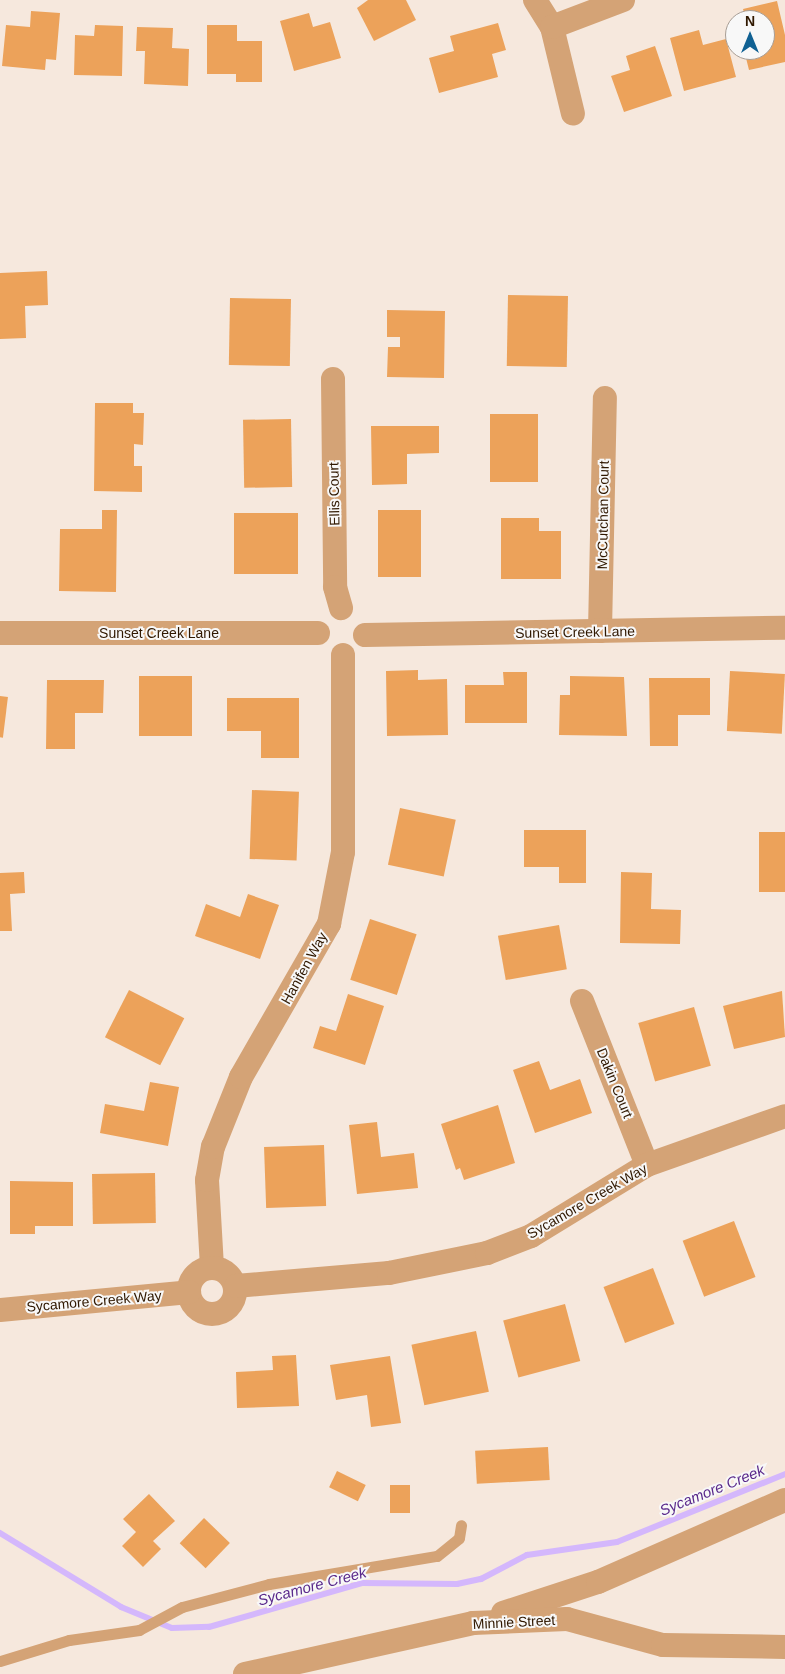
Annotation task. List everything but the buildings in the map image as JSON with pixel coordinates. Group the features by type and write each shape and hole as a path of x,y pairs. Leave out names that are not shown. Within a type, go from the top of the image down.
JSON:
{"street":[{"path":"535,0 552,27 573,114"},
{"path":"552,27 623,0"},
{"name":"Ellis Court","path":"333,379 335,587 341,608"},
{"name":"McCutchan Court","path":"600,631 605,398"},
{"path":"341,608 358,614 364,635 357,649 343,655 329,651 318,633 323,616 341,608"},
{"name":"Sunset Creek Lane","path":"364,635 785,628"},
{"name":"Sunset Creek Lane","path":"0,633 318,633"},
{"name":"Hanifen Way","path":"212,1267 208,1180 213,1146 241,1077 329,924 343,852 343,655"},
{"name":"Dakin Court","path":"582,1001 647,1165"},
{"name":"Sycamore Creek Way","path":"236,1286 389,1273 487,1253 531,1236 647,1165 785,1116"},
{"path":"212,1267 228,1274 236,1286 232,1304 214,1314 200,1311 189,1292 194,1275 212,1267"},
{"name":"Sycamore Creek Way","path":"0,1310 189,1292"},
{"path":"473,1623 598,1582 785,1500"},
{"name":"Minnie Street","path":"245,1674 473,1623 567,1619 663,1645 785,1647"}],"lane":[{"path":"0,1661 68,1640 141,1628 167,1614 269,1584 437,1556 459,1538 461,1525"}],"waterway":[{"name":"Sycamore Creek","path":"0,1533 121,1607 172,1628 209,1627 362,1583 457,1584 481,1579 527,1555 617,1542 785,1474"}]}
